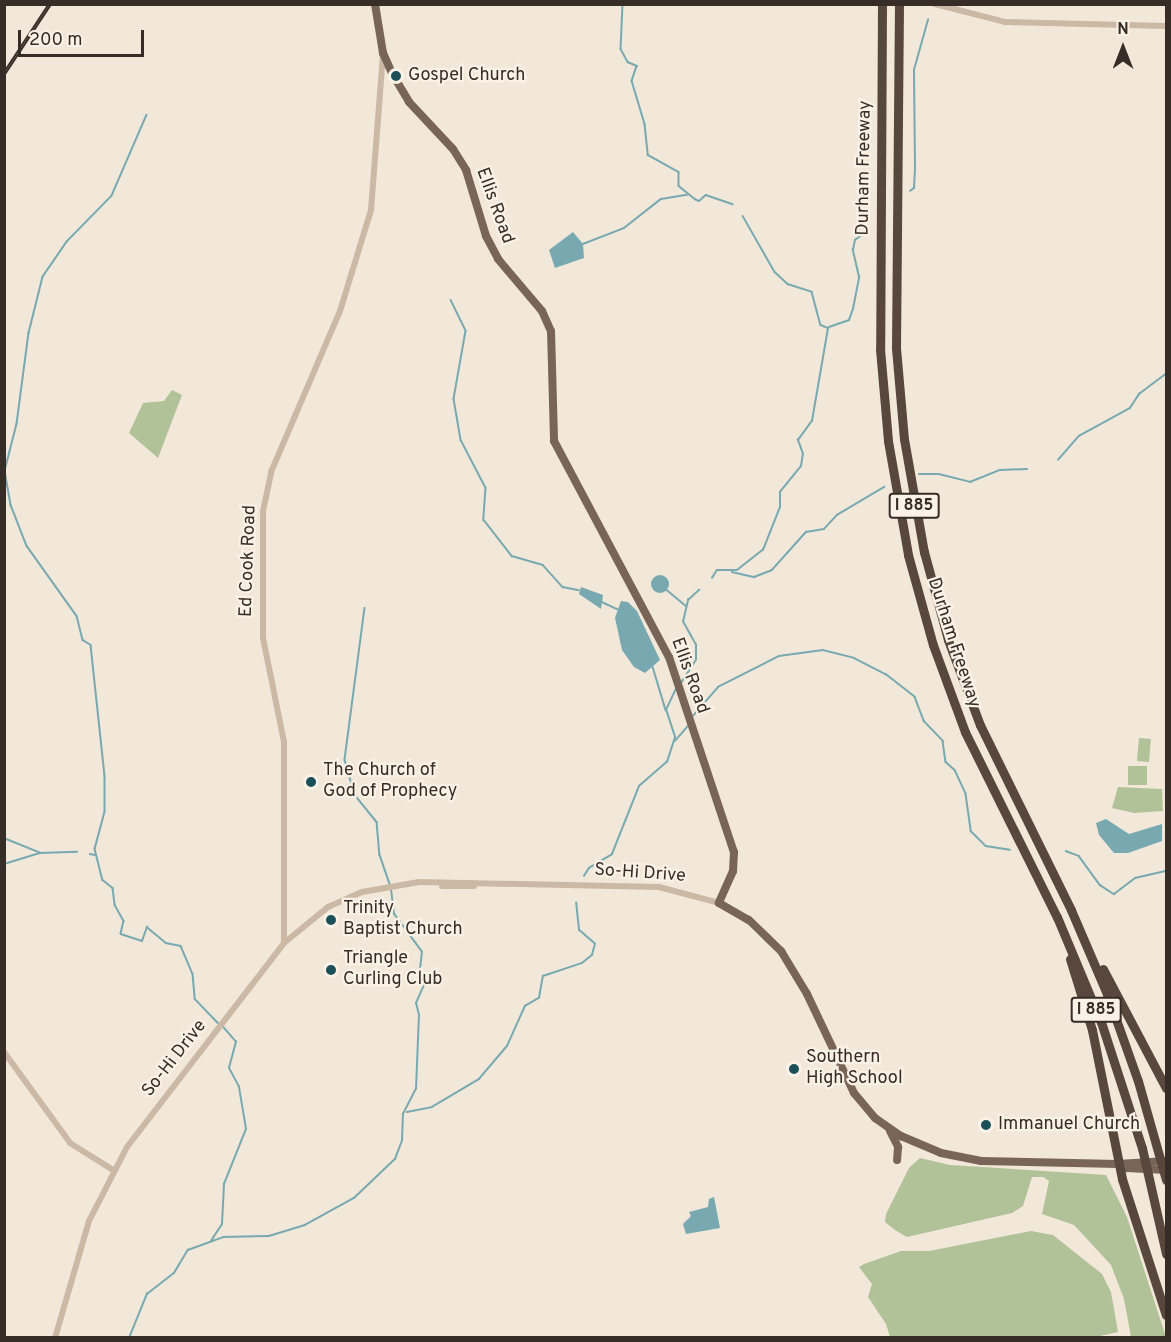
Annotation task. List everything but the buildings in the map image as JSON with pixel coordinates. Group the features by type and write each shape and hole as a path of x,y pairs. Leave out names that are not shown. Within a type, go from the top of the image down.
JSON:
{"highway":[{"name":"Durham Freeway","path":"882,4 880,349 894,487 914,578 948,688 984,774 1037,876 1093,1000 1142,1148 1167,1254"},
{"name":"Durham Freeway","path":"899,4 896,348 914,507 941,618 971,704 1071,910 1116,1017 1167,1180"},
{"path":"1037,876 1086,1010 1119,1164 1167,1316"},
{"path":"1071,910 1167,1088"}],"main road":[{"name":"Ellis Road","path":"375,4 383,53 409,102 453,149 466,170 486,236 498,259 542,311 551,331 554,441 669,657 731,841 733,871 719,903"},
{"path":"719,903 749,920 781,951 807,994 854,1093 890,1129 921,1146 973,1160 1119,1164 1167,1161"},
{"path":"890,1129 897,1146 897,1160"},
{"path":"1119,1164 1126,1168 1167,1170"}],"street":[{"path":"934,4 1005,22 1167,26"},
{"name":"Ed Cook Road","path":"284,943 284,742 263,638 263,511 271,472 340,310 371,210 383,53"},
{"name":"So-Hi Drive","path":"55,1338 82,1239 113,1170 148,1119 284,943 328,907 362,892 397,884 659,887 719,903"},
{"path":"4,1052 70,1143 113,1170"}],"green space":[{"path":"172,390 182,395 158,458 129,433 143,403 164,401"},
{"path":"1139,738 1151,739 1149,762 1137,761"},
{"path":"1128,766 1147,766 1147,785 1128,785"},
{"path":"1118,787 1162,789 1163,811 1134,813 1112,808"},
{"path":"920,1158 950,1165 1106,1175 1127,1217 1166,1337 1131,1337 1124,1299 1111,1265 1074,1225 1042,1214 1049,1181 1043,1177 1032,1177 1023,1206 1012,1213 907,1237 895,1230 885,1222 886,1214 909,1168"},
{"path":"1031,1231 1053,1235 1102,1274 1111,1292 1118,1332 1091,1338 890,1337 886,1324 868,1297 872,1284 859,1267 901,1251 929,1251"}],"water":[{"path":"573,232 583,244 584,258 555,268 549,250"},
{"path":"660,575 666,578 669,584 666,590 660,593 654,590 651,584 654,578"},
{"path":"581,587 603,595 601,609 579,594"},
{"path":"621,601 628,602 637,611 660,660 645,673 634,667 622,650 615,618"},
{"path":"1106,819 1129,834 1162,824 1162,841 1128,853 1114,853 1099,835 1096,823"},
{"path":"714,1197 720,1228 686,1234 683,1224 691,1216 689,1212 708,1207 709,1199"}],"waterway":[{"path":"623,4 621,49 628,62 637,66 632,81 645,124 648,155 679,172 679,186 695,199 699,201 706,195 732,204"},
{"path":"910,191 914,188 915,168 914,70 928,20"},
{"path":"147,115 112,196 67,242 43,277 29,333 17,424 5,471 11,505 27,546 77,616 83,640 91,645 105,776 105,812 95,849 103,880 113,888 115,905 124,921 121,934 142,941 147,927 166,943 181,946 193,974 195,999 218,1023"},
{"path":"583,244 624,228 661,199 687,195"},
{"path":"743,216 775,272 788,284 812,292 821,325 828,328"},
{"path":"829,327 849,320 859,277 853,250 855,240 866,232"},
{"path":"451,300 466,331 454,399 461,440 486,488 484,520 512,556 543,565 563,587 579,590"},
{"path":"712,578 717,570 737,570 763,550 780,507 780,492 801,466 803,454 798,440 812,421 828,328"},
{"path":"1058,460 1079,436 1130,408 1139,394 1166,374"},
{"path":"919,474 939,474 970,482 1000,470 1027,469"},
{"path":"732,572 754,577 772,570 806,532 824,529 837,515 884,487"},
{"path":"667,590 686,606"},
{"path":"681,683 696,660 696,645 683,622 688,600 699,590"},
{"path":"602,602 617,609"},
{"path":"365,608 345,760 355,795 377,822 380,855 390,884"},
{"path":"693,716 718,687 779,656 823,650 854,658 886,674 915,697 924,721 943,741 946,762 955,770 966,794 971,831 986,846 1010,850"},
{"path":"653,667 666,710"},
{"path":"584,876 589,868 612,854 639,786 667,762 675,737 666,710 676,689"},
{"path":"675,741 688,726"},
{"path":"4,838 39,852"},
{"path":"1066,851 1079,856 1100,885 1114,894 1135,878 1166,871"},
{"path":"4,864 40,853 77,852"},
{"path":"90,854 95,855"},
{"path":"129,1338 147,1294 174,1273 188,1250 223,1237 269,1236 305,1225 354,1198 395,1159 402,1141 403,1114 416,1089 419,1015 416,1003 424,985 420,970 422,952 394,914 391,889"},
{"path":"407,1112 432,1107 479,1079 507,1046 525,1006 539,998 543,976 582,963 592,955 595,944 579,930 576,903"},
{"path":"211,1241 222,1224 224,1184 246,1129 239,1087 229,1068 236,1042 222,1026"},
{"path":"1096,1338 1106,1338"}],"railway":[{"path":"4,74 50,4"}],"place":[{"name":"Gospel Church","path":"396,76"},
{"name":"The Church of God of Prophecy","path":"311,782"},
{"name":"Trinity Baptist Church","path":"331,920"},
{"name":"Triangle Curling Club","path":"331,970"},
{"name":"Southern High School","path":"794,1069"},
{"name":"Immanuel Church","path":"986,1125"}]}
